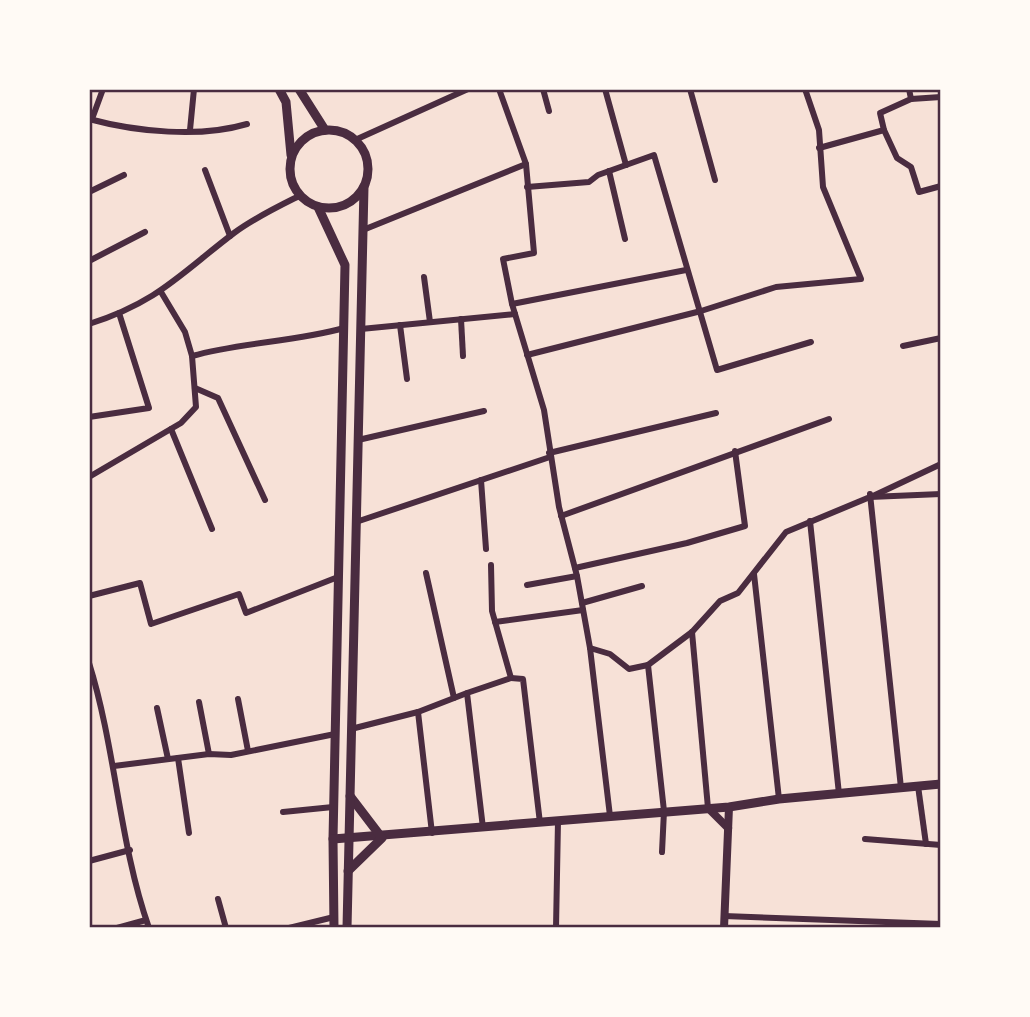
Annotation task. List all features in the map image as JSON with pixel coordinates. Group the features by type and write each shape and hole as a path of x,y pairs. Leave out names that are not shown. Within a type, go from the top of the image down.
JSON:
{"main road":[{"path":"279,89 286,102 292,155 290,177 299,196 318,207 340,207 358,196 368,177 366,157 355,140 346,134 325,130 304,138 292,155"},
{"path":"299,89 325,130"},
{"path":"347,928 364,187"},
{"path":"318,207 345,265 332,839 334,923"},
{"path":"332,839 382,838 729,807 779,799 941,784"},
{"path":"350,796 382,838"},
{"path":"348,871 382,838"}],"street":[{"path":"103,89 91,119 140,128 190,130 227,130 247,124"},
{"path":"190,130 194,89"},
{"path":"355,140 468,89"},
{"path":"499,89 526,164 534,253 503,259 512,304 544,410 561,516 583,606 610,816"},
{"path":"543,89 550,111"},
{"path":"605,89 626,165"},
{"path":"690,89 715,180"},
{"path":"527,355 701,311 776,287 861,279 823,187 819,130 804,89"},
{"path":"909,89 911,99"},
{"path":"941,97 911,99 880,113 884,130 897,158 911,167 919,192 941,186"},
{"path":"820,149 884,130"},
{"path":"527,187 589,182 609,171 654,155 717,370 811,342"},
{"path":"363,230 526,164"},
{"path":"205,170 230,236"},
{"path":"609,171 625,239"},
{"path":"89,192 124,175"},
{"path":"89,324 119,313 161,292 230,236 261,215 299,196"},
{"path":"89,261 145,232"},
{"path":"512,304 686,270"},
{"path":"424,277 430,322"},
{"path":"89,477 170,429 196,407 192,356 185,332 161,292"},
{"path":"89,417 149,408 119,313"},
{"path":"361,329 515,314"},
{"path":"461,319 463,356"},
{"path":"400,325 407,379"},
{"path":"192,356 227,347 320,335 344,328"},
{"path":"903,346 941,338"},
{"path":"195,388 218,398 265,500"},
{"path":"358,440 484,411"},
{"path":"356,523 550,455 716,413"},
{"path":"561,516 830,419"},
{"path":"170,429 212,529"},
{"path":"527,585 745,526 735,452"},
{"path":"590,648 610,654 629,669 648,665 692,632 720,601 738,593 786,532 941,464"},
{"path":"481,480 486,550"},
{"path":"870,495 941,494"},
{"path":"870,495 901,788"},
{"path":"810,520 839,794"},
{"path":"491,565 495,622 511,678"},
{"path":"426,573 454,698"},
{"path":"754,574 779,799"},
{"path":"89,596 140,583 151,624 239,594 246,613 338,577"},
{"path":"495,622 583,606 642,586"},
{"path":"692,632 708,808 729,828"},
{"path":"89,663 149,928"},
{"path":"648,665 664,811 662,852"},
{"path":"351,729 418,712 511,678 523,679 540,823"},
{"path":"467,693 483,828"},
{"path":"237,699 248,751"},
{"path":"199,702 209,754"},
{"path":"157,708 168,759"},
{"path":"418,712 432,833"},
{"path":"114,766 209,754 231,755 335,734"},
{"path":"178,758 189,833"},
{"path":"918,786 926,844"},
{"path":"283,812 333,807"},
{"path":"724,928 729,807"},
{"path":"556,928 558,821"},
{"path":"865,839 941,845"},
{"path":"89,861 130,850"},
{"path":"218,899 226,928"},
{"path":"724,916 941,924"},
{"path":"117,928 146,920"},
{"path":"289,928 334,923"}]}
